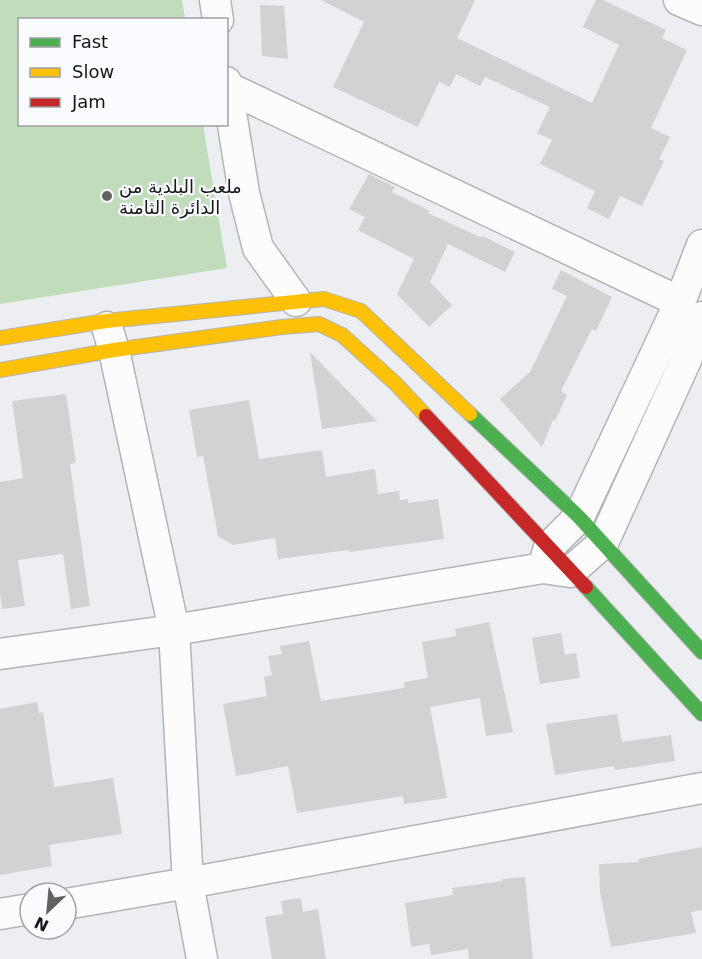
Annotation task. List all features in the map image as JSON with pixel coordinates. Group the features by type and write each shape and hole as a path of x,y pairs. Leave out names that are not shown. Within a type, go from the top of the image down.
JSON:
{"street":[{"path":"215,0 218,18"},
{"path":"679,0 702,10"},
{"path":"228,87 691,309"},
{"path":"228,93 244,193 258,248 296,301"},
{"path":"0,654 174,630 554,562 603,543 694,364 691,309 702,245"},
{"path":"0,338 106,321 296,301 324,299 361,311 579,517 702,652"},
{"path":"554,562 691,309"},
{"path":"106,321 174,630 188,883 202,959"},
{"path":"0,370 114,350 282,327 319,324 342,335 396,384 554,562 702,714"},
{"path":"78,901 188,883 702,788"},
{"path":"0,914 18,911"}],"green space":[{"name":"ملعب البلدية من الدائرة الثامنة","path":"0,0 182,0 185,18 18,18 18,126 203,126 227,268 0,304"}],"building":[{"path":"321,0 475,0 457,38 592,103 619,45 583,27 596,0 603,0 666,30 662,38 687,50 651,128 670,137 659,159 664,161 642,206 620,196 609,219 587,208 595,191 540,164 552,140 537,133 550,107 485,77 480,86 456,74 450,87 439,82 418,127 333,87 364,22"},
{"path":"260,5 284,6 288,59 262,56"},
{"path":"369,174 395,187 392,192 430,211 428,213 515,252 505,272 448,244 430,282 452,305 429,327 397,294 414,259 358,230 365,217 349,209"},
{"path":"561,270 612,297 596,331 592,329 561,391 567,395 542,447 500,399 530,372 567,296 552,289"},
{"path":"310,352 377,421 322,429"},
{"path":"66,394 76,463 70,464 90,606 71,609 63,554 18,560 25,606 2,609 0,482 23,478 12,401"},
{"path":"249,400 259,459 322,450 326,477 375,469 378,494 399,491 400,500 408,499 408,503 438,499 444,539 278,559 275,538 233,545 218,536 203,456 197,457 189,410"},
{"path":"489,622 513,732 486,736 480,698 430,707 447,798 404,804 403,796 297,813 288,766 236,776 223,704 267,696 264,677 272,675 268,656 282,654 280,646 309,641 321,701 404,688 404,682 428,678 422,642 456,636 455,629"},
{"path":"561,633 565,655 576,653 580,678 540,684 532,638"},
{"path":"37,702 39,713 43,712 54,787 113,778 122,834 49,845 52,866 0,875 0,709"},
{"path":"617,714 622,742 671,735 675,761 615,770 614,766 555,775 546,724"},
{"path":"702,847 702,910 691,912 696,933 611,947 600,892 599,864 639,862 638,859"},
{"path":"525,877 533,959 469,959 468,949 431,955 429,944 411,947 405,903 453,895 452,888"},
{"path":"301,898 303,912 318,909 326,959 272,959 265,917 283,914 281,901"}],"traffic: fast":[{"path":"470,414 579,517 702,652"},
{"path":"586,587 702,714"}],"traffic: slow":[{"path":"0,338 106,321 324,299 361,311 470,414"},
{"path":"0,370 114,350 319,324 342,335 396,384 426,416"}],"traffic: jam":[{"path":"426,416 586,587"}],"place":[{"name":"ملعب البلدية من الدائرة الثامنة","path":"107,196"}]}
